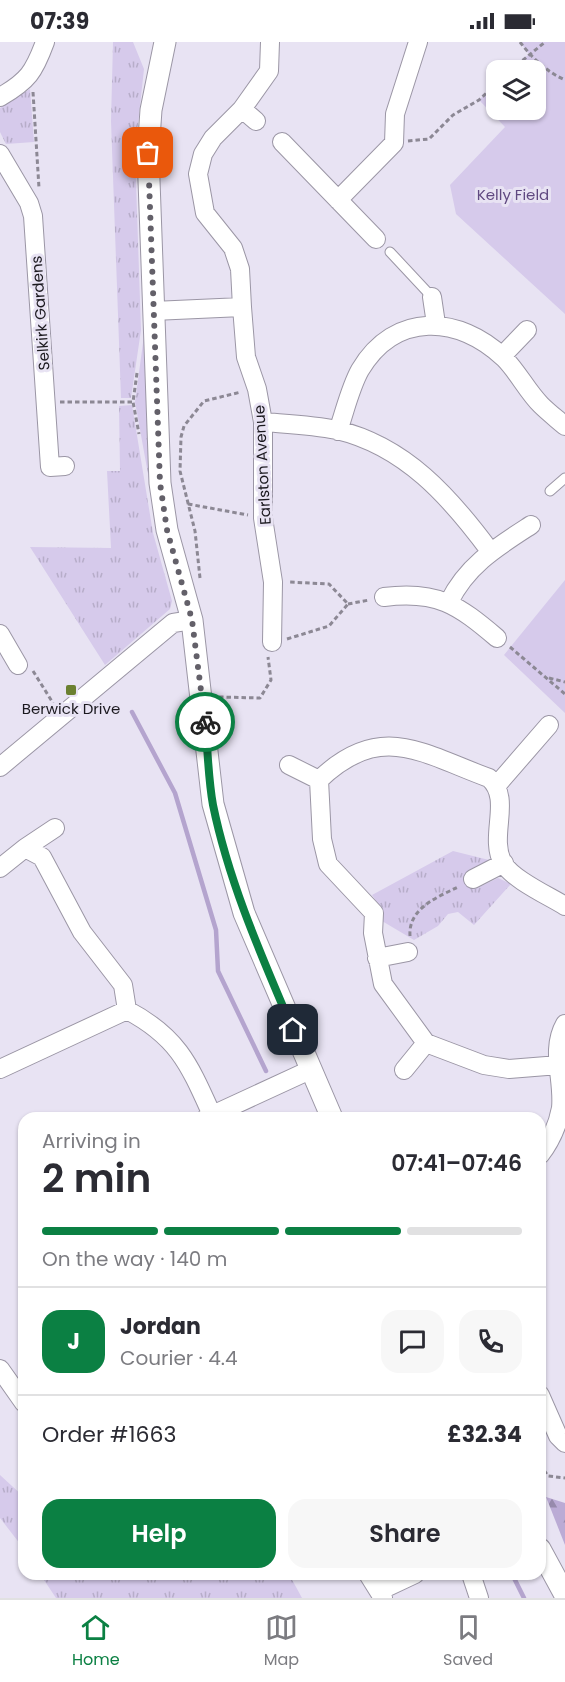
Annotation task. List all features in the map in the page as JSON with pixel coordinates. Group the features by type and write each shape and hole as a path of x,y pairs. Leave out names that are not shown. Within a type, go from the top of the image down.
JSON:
{"street":[{"path":"0,97 28,78 36,67 45,42"},
{"path":"165,42 151,110 148,153 160,483 167,530 192,620 213,804 244,913 329,1112"},
{"name":"Earlston Avenue","path":"270,42 269,71 249,115 208,146 203,154 198,174 205,213 233,248 240,269 246,357 257,389 263,422 263,518 273,582 272,642"},
{"path":"338,200 394,143 395,114 418,42"},
{"path":"282,142 383,246"},
{"name":"Selkirk Gardens","path":"0,154 29,203 33,216 50,467 65,466"},
{"path":"432,297 436,324"},
{"path":"153,311 242,308"},
{"path":"338,431 360,371 375,351 396,335 419,326 436,324 466,331 502,356 521,376 539,403 565,426"},
{"path":"502,356 527,330"},
{"path":"263,422 338,431 378,445 404,459 434,483 460,510 490,551"},
{"path":"449,602 458,584 490,551 531,525"},
{"path":"384,597 408,594 449,602 497,638"},
{"path":"0,767 173,623 192,620"},
{"path":"0,634 18,665"},
{"path":"497,785 549,725"},
{"path":"319,780 355,752 385,745 401,746 489,778 497,785 500,795 500,851 504,863 513,873 565,906"},
{"path":"289,765 319,780"},
{"path":"319,780 322,839 328,864 374,913 373,933 383,984 426,1042 484,1065 509,1069 559,1065"},
{"path":"0,868 55,828"},
{"path":"25,848 42,857 82,932 123,985 127,1010"},
{"path":"473,879 504,863"},
{"path":"377,958 409,946"},
{"path":"0,1069 127,1010"},
{"path":"127,1010 153,1024 175,1045 193,1071 208,1112"},
{"path":"546,1147 563,1110 557,1041 565,1024"},
{"path":"404,1070 426,1042"},
{"path":"218,1112 310,1070"},
{"path":"0,1369 18,1394"},
{"path":"546,1409 558,1436 565,1443"},
{"path":"546,1560 565,1595"},
{"path":"372,1580 381,1594 405,1580"},
{"path":"473,1580 479,1598"}],"lane":[{"path":"383,246 432,297"},
{"path":"550,491 565,478"}],"path":[{"path":"520,42 529,54 553,75 565,80"},
{"path":"522,60 545,42"},
{"path":"28,78 32,87 40,198 29,203"},
{"path":"394,143 429,139 453,115 486,93"},
{"path":"202,589 195,531 180,471 179,453 184,426 204,401 257,389"},
{"path":"46,403 133,402"},
{"path":"188,504 263,518"},
{"path":"273,582 329,584 348,604"},
{"path":"214,694 223,699 260,698 271,680 266,642 330,626 348,604 384,597"},
{"path":"497,638 565,694"},
{"path":"18,665 31,667 61,716"},
{"path":"548,678 565,682"},
{"path":"409,946 410,931 418,911 427,902 473,879"},
{"path":"546,1473 548,1476 565,1478"}],"green space":[{"path":"113,42 133,42 144,69 135,152 141,330 131,398 121,398 111,121"},
{"name":"Kelly Field","path":"520,42 565,42 565,314 456,214 450,185 505,127 498,120 546,120 546,60 522,60 529,54"},
{"path":"30,89 34,142 6,144 0,132 0,108"},
{"name":"Kelly Field","path":"486,93 486,107 479,100"},
{"path":"145,328 150,485 135,402"},
{"path":"132,405 153,533 172,601 170,609 105,665 30,547 111,548 107,471 120,471 119,406"},
{"path":"565,580 565,713 504,655"},
{"path":"453,851 489,860 466,872 475,889 498,878 511,884 474,925 458,912 448,914 438,926 414,940 382,921 383,911 372,895"},
{"path":"0,1475 18,1492 18,1541 0,1518"},
{"path":"546,1497 565,1503 565,1545"},
{"path":"44,1580 292,1580 302,1598 56,1598"}],"waterway":[{"path":"132,712 175,793 216,930 218,971 266,1071"},
{"path":"515,1580 524,1598"}],"way so far":[{"path":"148,153 160,483 167,530 185,587 192,620 205,722"}],"place":[{"name":"Berwick Drive","path":"71,690"}],"route":[{"path":"205,722 213,804 244,913 293,1030"}]}
